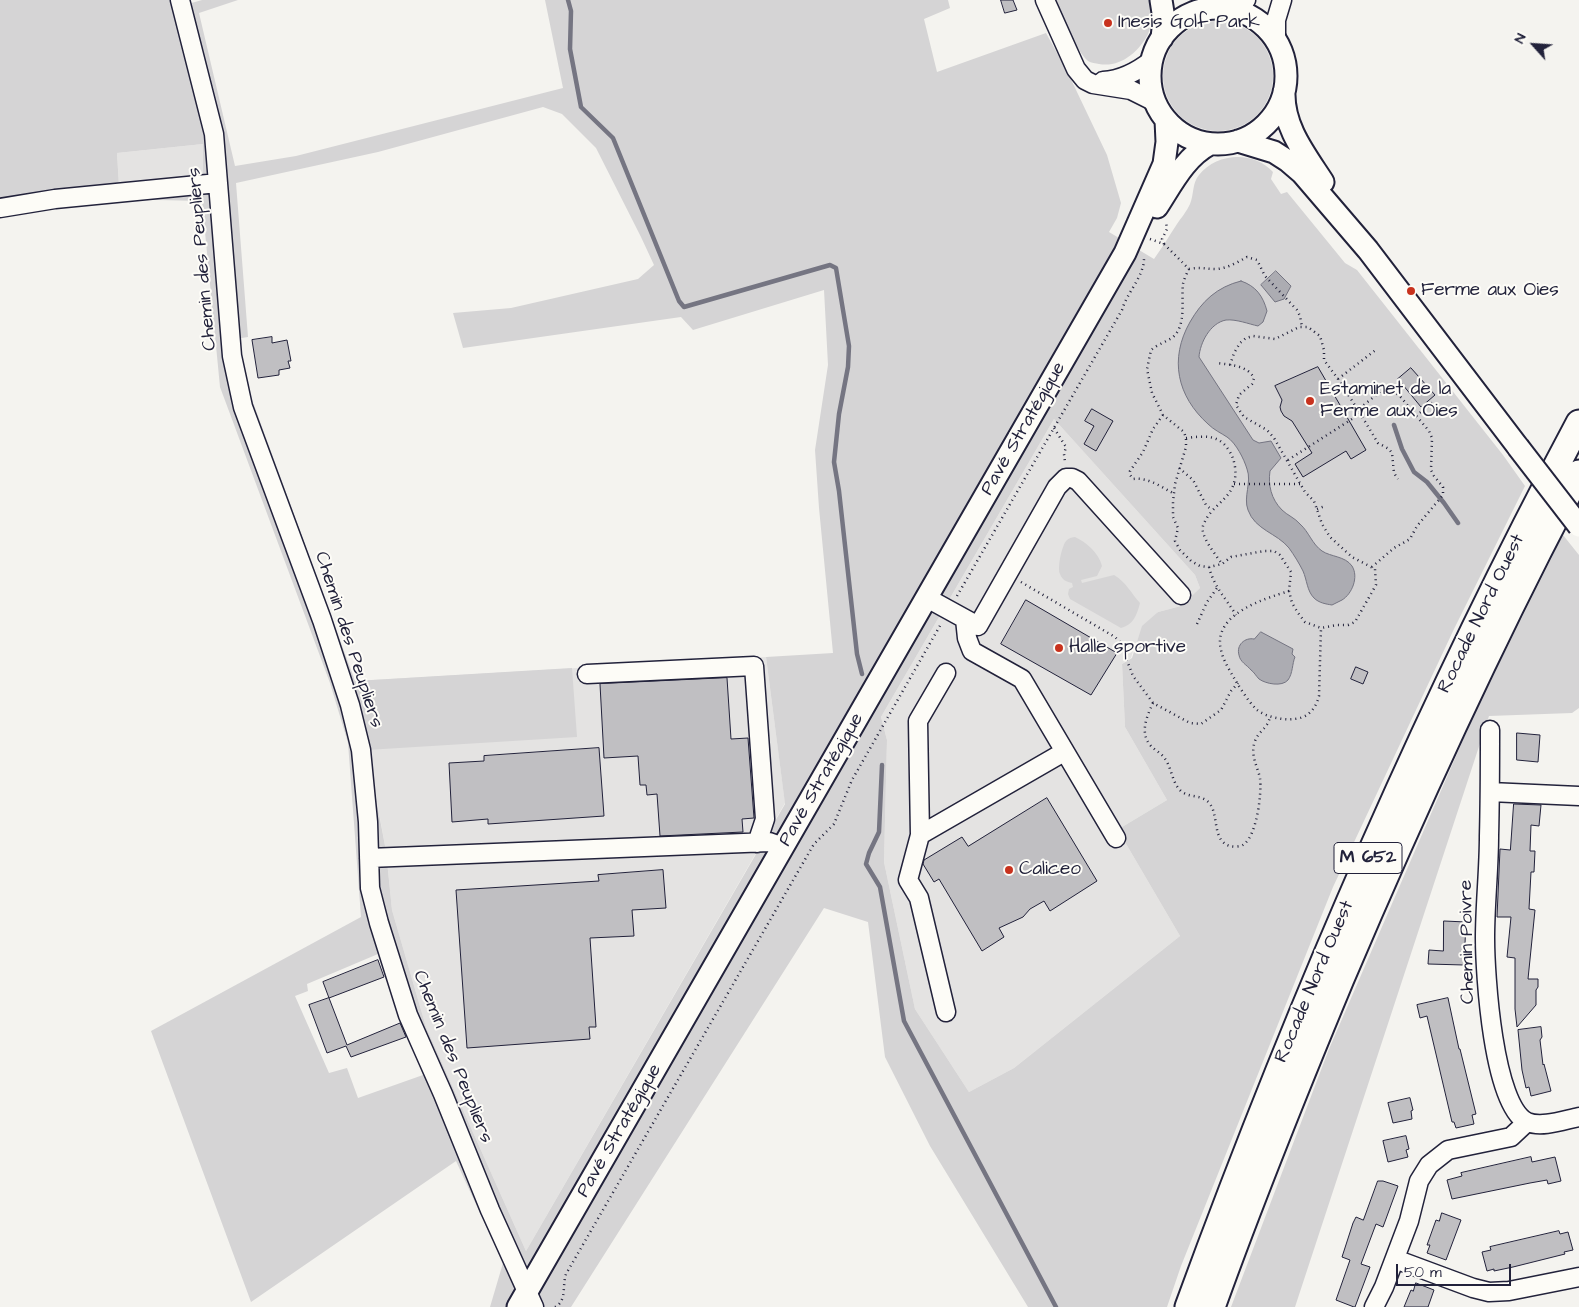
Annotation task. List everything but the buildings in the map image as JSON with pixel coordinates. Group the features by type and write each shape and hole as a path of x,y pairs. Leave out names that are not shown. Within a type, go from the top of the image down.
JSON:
{"highway":[{"name":"Rocade Nord Ouest","path":"1188,1307 1241,1164 1290,1041 1386,816 1479,619 1579,423"},
{"name":"Rocade Nord Ouest","path":"1212,1307 1288,1107 1388,868 1500,628 1579,473"}],"main road":[{"path":"1161,0 1164,19 1162,38 1152,60 1150,81 1155,102 1166,120 1186,136 1210,144 1238,141 1255,134 1269,122 1279,107 1284,90 1286,81 1285,64 1276,40 1256,20 1240,12 1208,6 1179,21 1162,38"},
{"path":"1284,90 1285,113 1292,132 1368,250"},
{"name":"Pavé Stratégique","path":"1126,253 1164,164 1167,142 1166,120"},
{"path":"1238,141 1274,152 1293,165 1368,250 1579,526"},
{"name":"Pavé Stratégique","path":"528,1303 783,847 1126,253 1184,166 1210,144"}],"street":[{"name":"Chemin des Peupliers","path":"180,0 214,134 232,356 243,407 322,620 350,705 361,750 368,822 370,888 379,923 408,1015 444,1094 528,1303"},
{"path":"1046,0 1076,69 1085,80 1092,84 1131,90 1155,102"},
{"path":"1208,6 1236,5 1246,0"},
{"path":"1276,40 1276,20 1282,0"},
{"path":"1076,69 1088,78 1113,80 1134,72 1152,60"},
{"path":"0,208 55,199 218,183"},
{"path":"927,598 978,626 1057,486 1066,478 1078,481 1181,594"},
{"path":"965,619 967,638 972,651 1022,679 1116,838"},
{"path":"587,674 754,666 765,819 757,843"},
{"path":"946,673 918,721 920,835 908,880 919,898 946,1012"},
{"name":"Chemin Poivre","path":"1490,730 1489,837 1485,930 1486,971 1503,1086 1510,1103 1527,1122"},
{"path":"920,835 1064,752"},
{"path":"1490,792 1579,796"},
{"path":"369,858 769,842 783,847"},
{"path":"1374,1307 1381,1294 1412,1213 1416,1188 1429,1164 1448,1150 1511,1137 1527,1122 1543,1124 1579,1117"},
{"path":"1395,1259 1473,1288 1489,1292 1509,1291 1579,1277"}],"path":[{"path":"1164,244 1162,239 1167,229 1166,220"},
{"path":"1141,232 1148,238 1164,244 1189,269"},
{"path":"1189,269 1227,267 1247,257 1257,260 1265,276 1297,310 1302,327"},
{"path":"555,1307 562,1300 566,1274 814,844 834,824 852,780 1122,310 1124,301 1144,268"},
{"path":"1189,269 1183,283 1184,301 1177,332 1172,338 1151,350 1147,369 1152,393 1163,414 1184,432 1186,438 1186,447 1179,468 1174,494 1173,517 1178,528 1175,541 1180,550 1191,561 1200,566 1209,567 1222,564 1231,557 1274,551 1280,555 1290,572 1289,591 1292,603 1305,622 1321,628 1348,625 1355,622 1376,584 1375,569 1359,562 1336,542 1322,524 1314,501 1301,484 1274,438 1267,430 1244,417 1236,405 1239,395 1252,384 1254,378 1250,371 1244,368 1216,363"},
{"path":"1230,365 1237,348 1246,338 1253,336 1274,338 1287,334 1299,327 1314,331 1320,336 1324,350 1324,360 1338,378 1378,443 1389,449 1392,453 1394,473 1398,479"},
{"path":"1338,378 1377,349"},
{"path":"1288,460 1352,419 1358,410 1383,389 1391,390 1405,401 1429,431 1432,438 1431,470 1443,487 1443,495 1436,506 1417,526 1410,539 1394,548 1372,567"},
{"path":"1416,416 1433,402"},
{"path":"1163,414 1152,429 1143,452 1130,471 1130,475 1133,479 1141,478 1147,480 1174,494"},
{"path":"1054,428 1066,447 1064,454 1066,478"},
{"path":"1186,438 1213,437 1221,441 1233,458 1236,474 1234,484 1222,503 1212,510 1203,526 1203,534 1222,564"},
{"path":"1179,468 1193,480 1206,505 1212,510"},
{"path":"1234,484 1301,484"},
{"path":"1317,509 1325,506"},
{"path":"1209,567 1212,581 1236,615"},
{"path":"1007,575 1115,637 1121,643 1133,676 1154,703 1190,723 1201,724 1221,710 1231,690 1238,683"},
{"path":"1197,624 1207,602 1217,588"},
{"path":"1289,591 1256,601 1236,615 1224,628 1220,638 1220,650 1223,657 1257,710 1270,716 1299,718 1306,716 1316,705 1319,696 1321,628"},
{"path":"1154,703 1145,724 1144,732 1146,739 1166,759 1176,784 1181,791 1188,795 1205,799 1210,804 1221,840 1227,845 1235,847 1244,844 1254,828 1260,779 1254,762 1255,741 1259,734 1267,727 1270,716"}],"shaded area":[{"path":"0,0 187,0 188,4 202,0 238,0 199,13 235,166 296,156 563,88 545,0 948,0 950,8 924,19 937,72 1046,33 1067,71 1107,155 1121,203 1117,218 1109,232 1154,259 1187,209 1197,178 1207,167 1225,158 1236,157 1256,160 1273,172 1271,179 1281,194 1287,192 1345,263 1357,270 1503,455 1525,486 1454,629 1333,887 1181,1266 1167,1307 1028,1307 930,1146 885,1057 868,922 824,908 571,1307 490,1307 503,1263 456,1161 251,1302 151,1031 361,917 348,743 330,683 220,387 202,201 114,199 0,217","holes":["543,107 562,114 596,148 654,265 638,279 511,308 453,313 463,348 681,317 693,330 824,290 828,365 815,450 833,653 766,657 785,804 526,1251 426,1027 392,910 386,851 367,750 577,737 572,668 355,681 250,394 235,339 248,337 236,183 378,152","203,144 203,179 119,186 117,153","1054,419 1195,575 1200,588 1181,606 1158,612 1142,626 1132,658 1122,664 1125,727 1167,800 1122,827 1122,837 1180,936 1014,1068 969,1092 915,1009 884,862 887,740 881,717","378,954 423,1075 358,1098 347,1068 329,1073 295,996 308,991 307,984"]},
{"name":"Inesis Golf Park","path":"1056,0 1149,0 1150,30 1140,47 1121,61 1107,65 1091,62 1083,56 1079,49"},
{"path":"1218,21 1239,25 1257,37 1269,55 1273,76 1269,97 1257,115 1239,127 1218,131 1197,127 1179,115 1167,97 1163,76 1167,55 1179,37 1197,25"},
{"path":"203,144 203,180 119,186 117,153"},
{"path":"1276,271 1291,286 1284,299 1275,302 1261,285"},
{"path":"1241,281 1255,289 1261,296 1267,311 1263,322 1258,326 1234,320 1220,322 1207,334 1201,346 1199,357 1253,440 1259,443 1271,441 1281,458 1270,471 1269,476 1271,492 1278,506 1303,527 1322,551 1346,560 1352,566 1355,580 1349,594 1341,601 1332,605 1320,602 1314,598 1308,589 1303,571 1289,548 1251,517 1246,500 1249,479 1242,456 1230,440 1210,426 1197,413 1183,389 1178,363 1183,336 1190,322 1205,301 1217,291"},
{"path":"1054,419 1195,575 1200,588 1181,606 1158,612 1134,648 1131,658 1122,664 1125,727 1167,800 1122,827 1122,837 1180,936 1014,1068 969,1092 915,1009 884,862 887,740 881,717"},
{"path":"1563,535 1579,555 1579,708 1572,713 1489,716 1295,1307 1231,1307 1329,1049 1476,710"},
{"path":"1075,537 1092,548 1102,566 1097,576 1081,580 1082,583 1114,575 1125,584 1140,603 1134,619 1129,625 1121,628 1070,599 1068,594 1069,589 1073,587 1072,583 1062,578 1059,567 1065,542"},
{"path":"1261,632 1293,649 1292,654 1295,657 1291,674 1288,680 1282,684 1262,681 1242,662 1238,651 1240,645 1247,639 1254,639"},
{"path":"766,657 785,803 526,1251 426,1027 392,910 386,851 355,681"}],"waterway":[{"path":"568,0 571,11 570,49 581,107 613,138 679,301 684,307 830,265 836,268 849,346 848,367 839,414 834,462 839,491 857,654 862,674"},
{"path":"1394,425 1402,449 1414,472 1427,482 1458,523"},
{"path":"882,765 879,832 866,864 880,887 904,1021 1056,1307"}],"place":[{"name":"Inesis Golf Park","path":"1108,23"},
{"name":"Ferme aux Oies","path":"1411,291"},
{"name":"Estaminet de la Ferme aux Oies","path":"1310,401"},
{"name":"Halle sportive","path":"1059,648"},
{"name":"Caliceo","path":"1009,870"}]}
